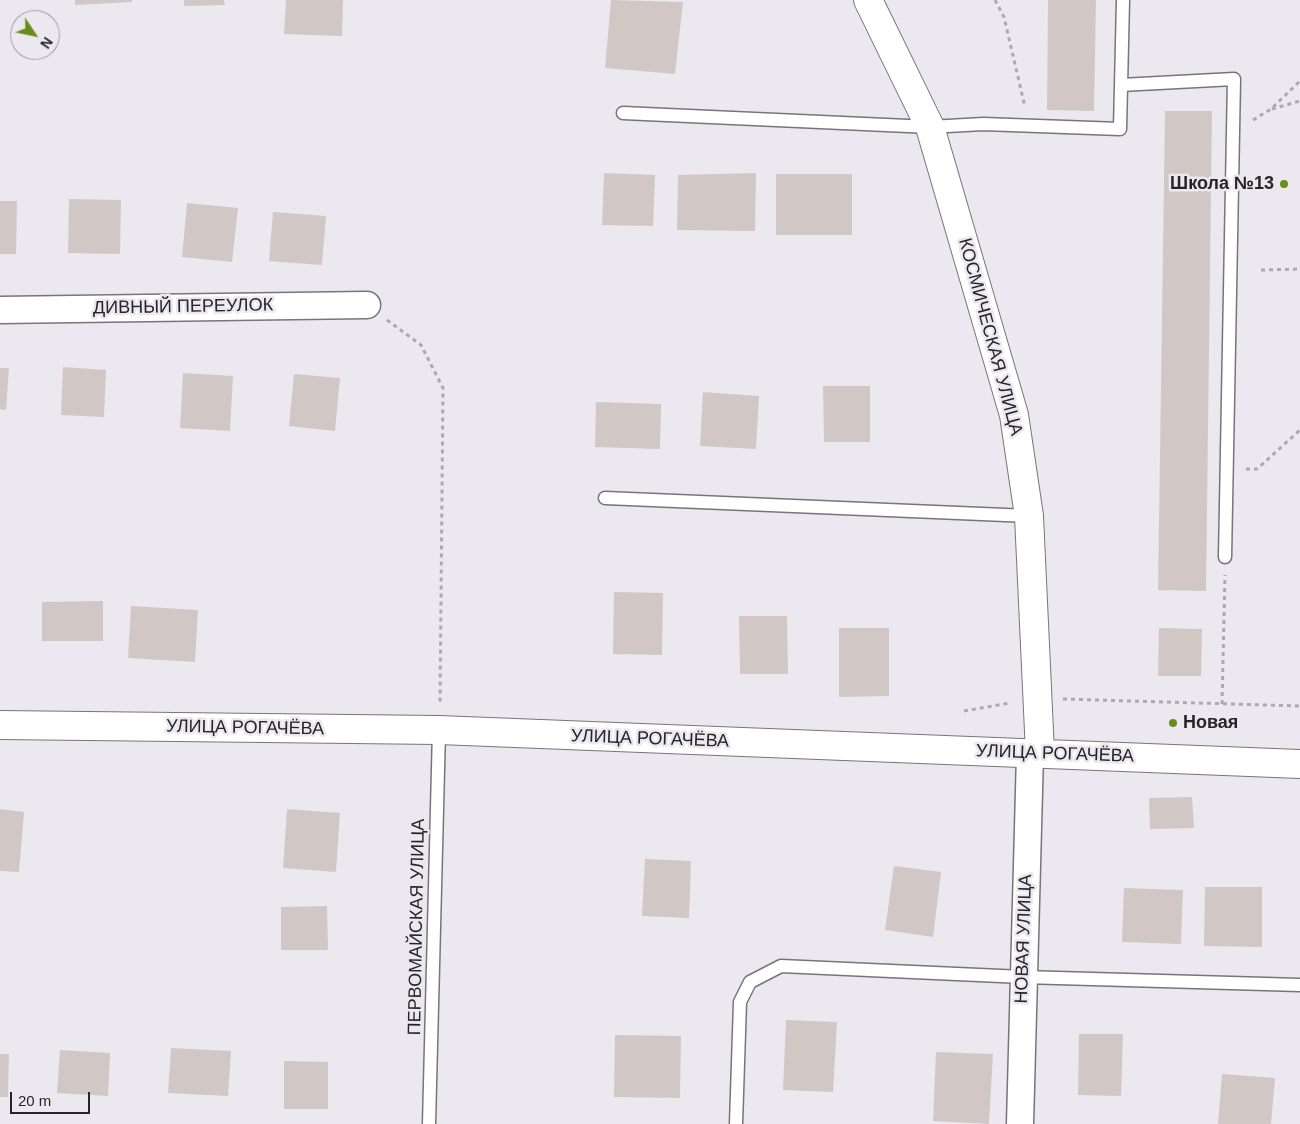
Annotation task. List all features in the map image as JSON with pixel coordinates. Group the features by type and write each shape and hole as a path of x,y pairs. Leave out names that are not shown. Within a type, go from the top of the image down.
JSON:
{"street":[{"name":"КОСМИЧЕСКАЯ УЛИЦА","path":"868,0 930,127 1014,415 1029,516 1037,698 1035,753"},
{"name":"ДИВНЫЙ ПЕРЕУЛОК","path":"0,310 367,305"},
{"name":"УЛИЦА РОГАЧЁВА","path":"0,725 439,730 1300,764"},
{"name":"НОВАЯ УЛИЦА","path":"1020,1124 1023,977 1035,753"}],"lane":[{"path":"623,113 930,127 982,124 1120,128 1123,0"},
{"path":"1121,85 1234,79 1225,557"},
{"path":"605,498 1029,516"},
{"name":"ПЕРВОМАЙСКАЯ УЛИЦА","path":"430,1124 439,730"},
{"path":"736,1124 740,1002 750,982 764,973 781,966 1023,977 1300,985"}],"path":[{"path":"995,0 1004,17 1029,126"},
{"path":"1271,109 1300,80"},
{"path":"1233,131 1271,109 1300,101"},
{"path":"1261,270 1300,269"},
{"path":"367,305 421,346 443,388 439,730"},
{"path":"1227,468 1258,469 1300,430"},
{"path":"1222,704 1225,557"},
{"path":"964,711 1037,698 1300,706"}],"building":[{"path":"75,0 132,0 132,2 75,5"},
{"path":"184,0 224,0 225,5 184,6"},
{"path":"286,0 343,0 342,36 284,34"},
{"path":"611,0 683,2 675,74 605,68"},
{"path":"1048,0 1096,0 1094,111 1047,110"},
{"path":"1165,111 1212,111 1206,591 1158,590"},
{"path":"604,173 655,175 653,226 602,225"},
{"path":"756,173 755,231 677,230 678,175"},
{"path":"776,174 852,174 852,235 776,235"},
{"path":"69,199 121,200 120,254 68,253"},
{"path":"0,201 17,201 16,254 0,254"},
{"path":"187,203 238,208 232,262 182,257"},
{"path":"273,212 326,216 322,265 269,261"},
{"path":"63,367 106,370 104,417 61,415"},
{"path":"0,368 9,368 6,410 0,409"},
{"path":"183,373 233,376 230,431 180,428"},
{"path":"294,374 340,378 335,431 289,426"},
{"path":"823,386 870,386 870,442 824,442"},
{"path":"703,392 759,396 756,449 700,446"},
{"path":"596,402 661,404 660,449 595,447"},
{"path":"614,592 663,593 662,655 613,654"},
{"path":"103,601 103,641 42,641 42,602"},
{"path":"131,606 198,610 195,662 128,658"},
{"path":"739,616 787,616 788,674 740,674"},
{"path":"839,628 889,628 889,696 839,697"},
{"path":"1159,628 1202,629 1201,676 1158,676"},
{"path":"1192,797 1194,828 1150,829 1149,798"},
{"path":"0,809 24,812 19,872 0,871"},
{"path":"287,809 340,813 336,872 283,868"},
{"path":"645,859 691,861 689,918 642,916"},
{"path":"894,866 941,872 933,937 885,930"},
{"path":"1205,887 1262,887 1262,947 1204,946"},
{"path":"1124,888 1183,890 1181,944 1122,942"},
{"path":"327,906 328,950 281,950 281,907"},
{"path":"786,1020 837,1022 833,1092 783,1090"},
{"path":"1079,1034 1123,1034 1121,1096 1078,1095"},
{"path":"615,1035 681,1036 680,1098 614,1097"},
{"path":"171,1048 231,1051 228,1096 168,1093"},
{"path":"60,1050 110,1053 108,1096 57,1093"},
{"path":"936,1052 993,1054 989,1124 933,1121"},
{"path":"0,1054 9,1054 8,1097 0,1097"},
{"path":"284,1061 328,1062 328,1109 284,1109"},
{"path":"1222,1074 1275,1078 1271,1124 1218,1124"}],"place":[{"name":"Школа №13","path":"1284,184"},
{"name":"Новая","path":"1173,723"}]}
